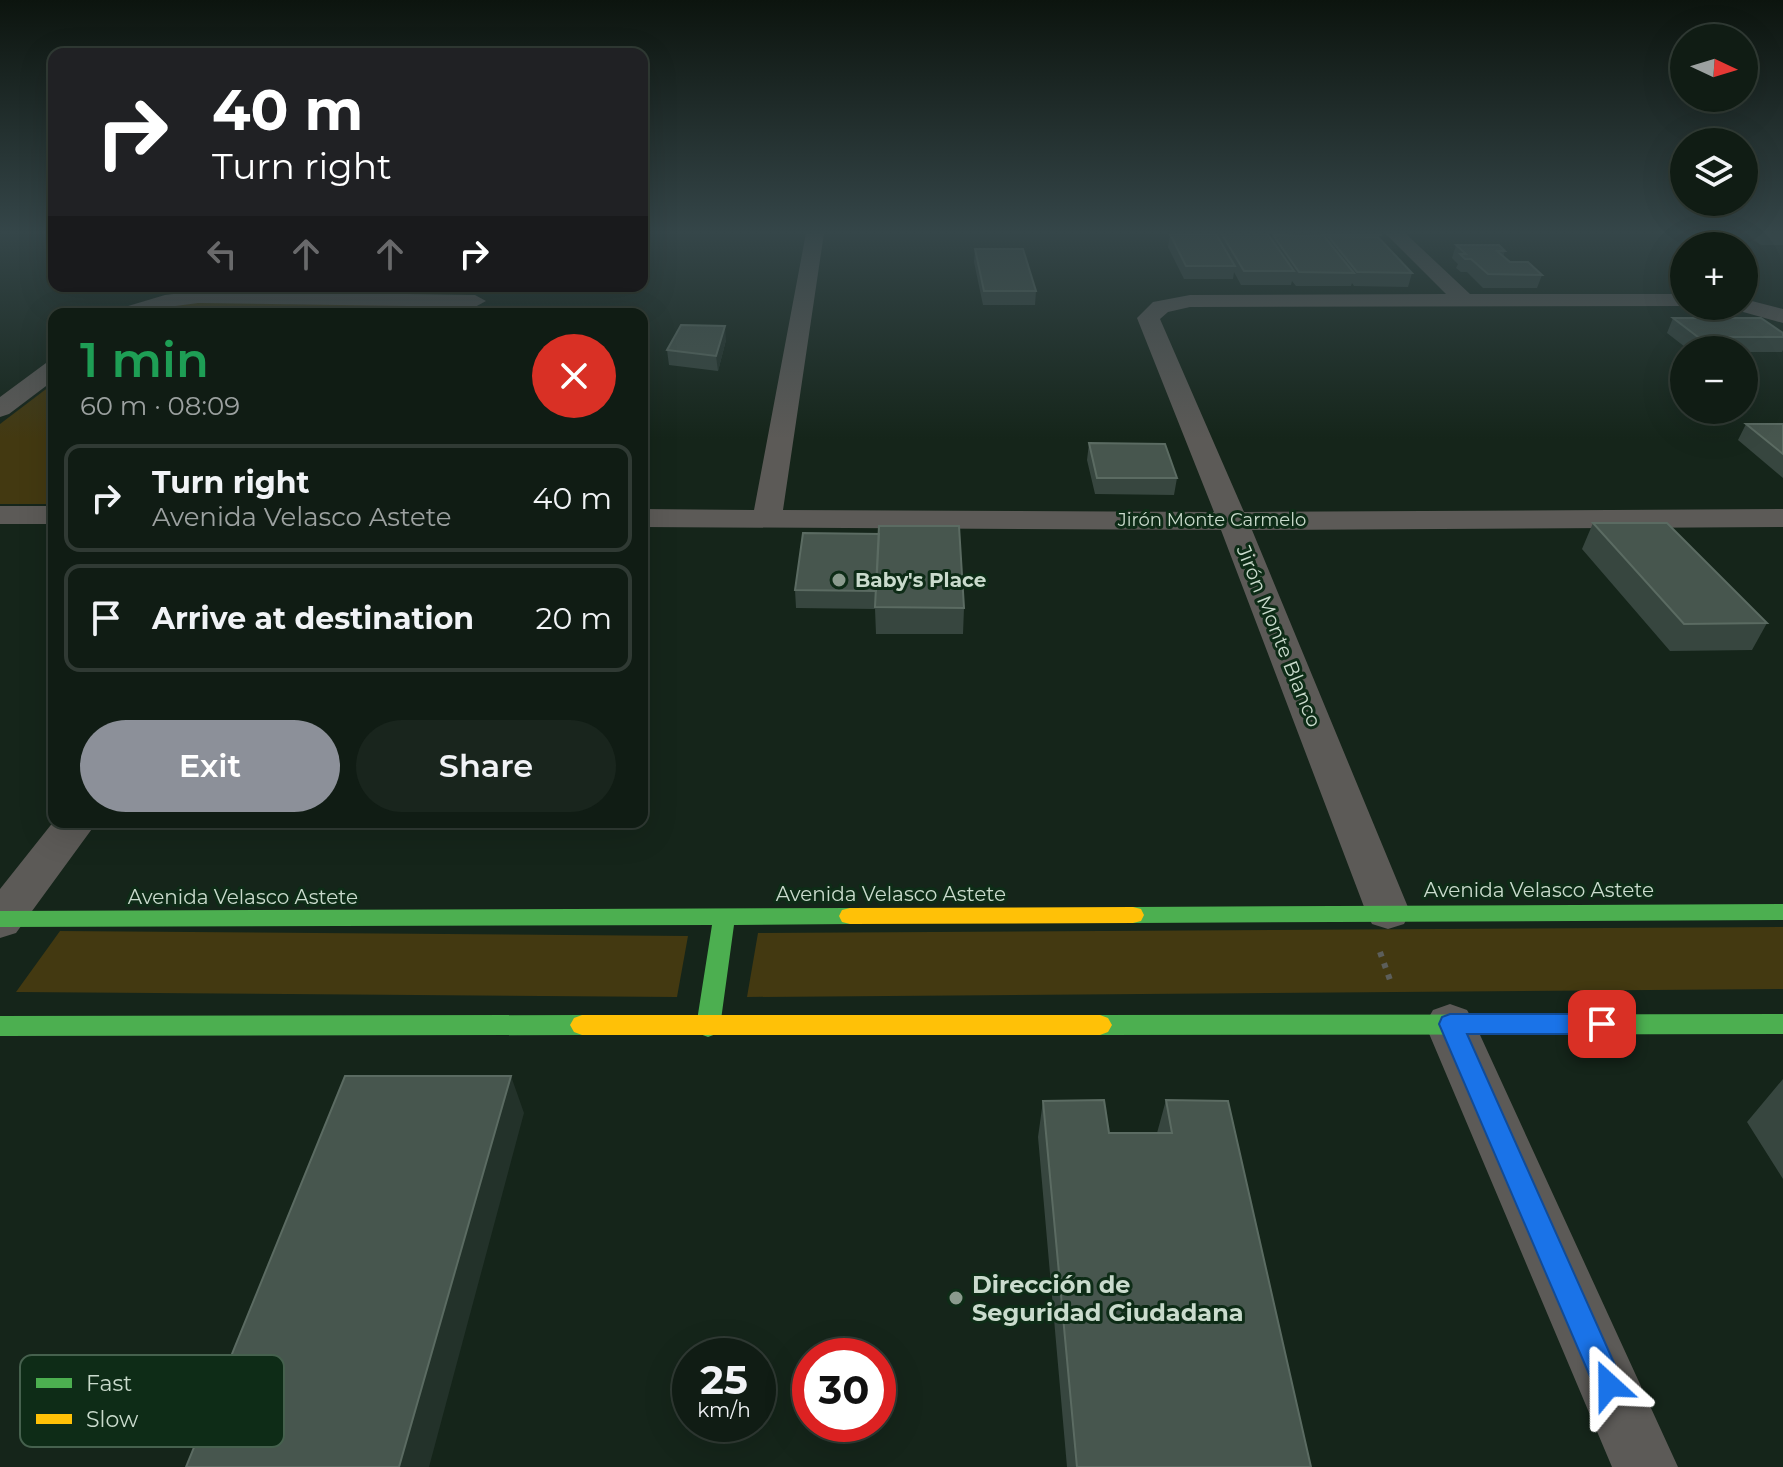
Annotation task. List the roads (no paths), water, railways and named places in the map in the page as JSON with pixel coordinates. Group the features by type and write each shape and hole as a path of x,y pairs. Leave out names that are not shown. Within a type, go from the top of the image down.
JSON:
{"main road":[{"name":"Avenida Velasco Astete","path":"0,920 1783,912"},
{"path":"708,1027 724,917"},
{"path":"0,1026 1783,1024"}],"street":[{"path":"144,308 164,301"},
{"path":"767,519 804,301"},
{"name":"Jirón Monte Blanco","path":"1188,301 1161,307 1148,318 1233,521 1376,913"},
{"path":"1758,309 1781,315"},
{"path":"0,409 48,373"},
{"path":"0,515 48,515"},
{"name":"Jirón Monte Carmelo","path":"648,518 1233,521 1783,518"},
{"path":"0,920 71,828"},
{"path":"1429,1024 1645,1467"}],"place":[{"name":"Baby's Place","path":"839,580"},
{"name":"Dirección de Seguridad Ciudadana","path":"956,1298"}]}
